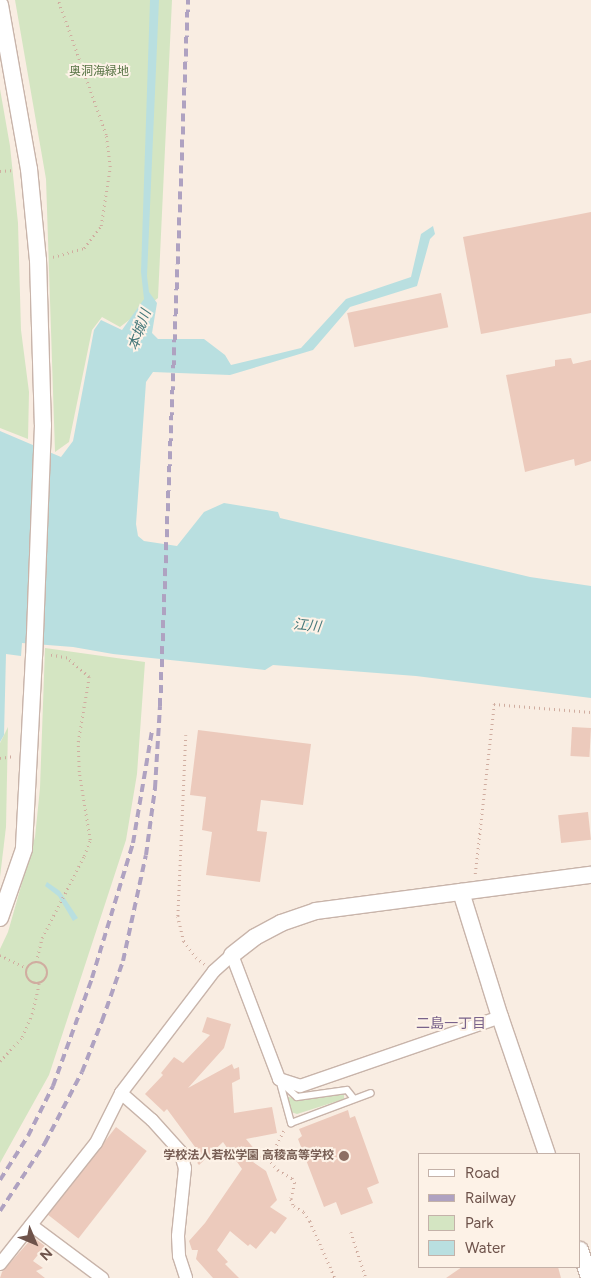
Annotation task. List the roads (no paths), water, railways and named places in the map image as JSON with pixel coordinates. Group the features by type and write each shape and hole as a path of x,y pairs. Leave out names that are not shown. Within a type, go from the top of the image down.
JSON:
{"street":[{"path":"0,9 29,169 38,260 43,425 42,656 24,849 0,918"},
{"path":"0,1264 96,1143 121,1093 214,971 255,937 281,922 316,910 591,875"},
{"path":"461,892 500,1017 547,1153"},
{"path":"232,955 279,1079 300,1086 500,1017"},
{"path":"121,1093 152,1120 180,1151 185,1168 178,1236 178,1256 186,1278"},
{"path":"31,1225 102,1278"},
{"path":"581,1253 590,1278"}],"lane":[{"path":"279,1079 297,1097 346,1090 354,1099"},
{"path":"279,1079 291,1123 371,1093"}],"water":[{"path":"150,0 159,0 147,276 149,292 157,303 152,333 158,339 204,339 225,355 231,365 301,348 346,299 411,277 421,234 433,226 435,234 430,239 417,286 350,307 313,350 230,375 153,372 146,382 136,524 138,536 144,541 177,546 204,512 224,503 278,512 280,518 530,577 591,586 591,698 416,676 273,665 265,670 113,654 73,647 22,643 21,656 6,654 4,735 0,742 0,431 61,457 73,441 94,330 101,320 122,330 144,299 141,272"},
{"path":"47,882 60,891 78,918 73,921 58,896 45,886"}],"railway":[{"path":"0,1211 45,1143 82,1072 123,961 146,855 155,788 160,706 188,0"},
{"path":"0,1180 28,1136 53,1086 92,978 133,843 152,731"}],"place":[{"name":"学校法人若松学園 高稜高等学校","path":"344,1156"}],"district":[{"name":"二島一丁目","path":"451,1024"}],"park label":[{"name":"奥洞海緑地","path":"99,72"}],"water label":[{"name":"本城川","path":"140,330"},
{"name":"江川","path":"307,626"}]}
